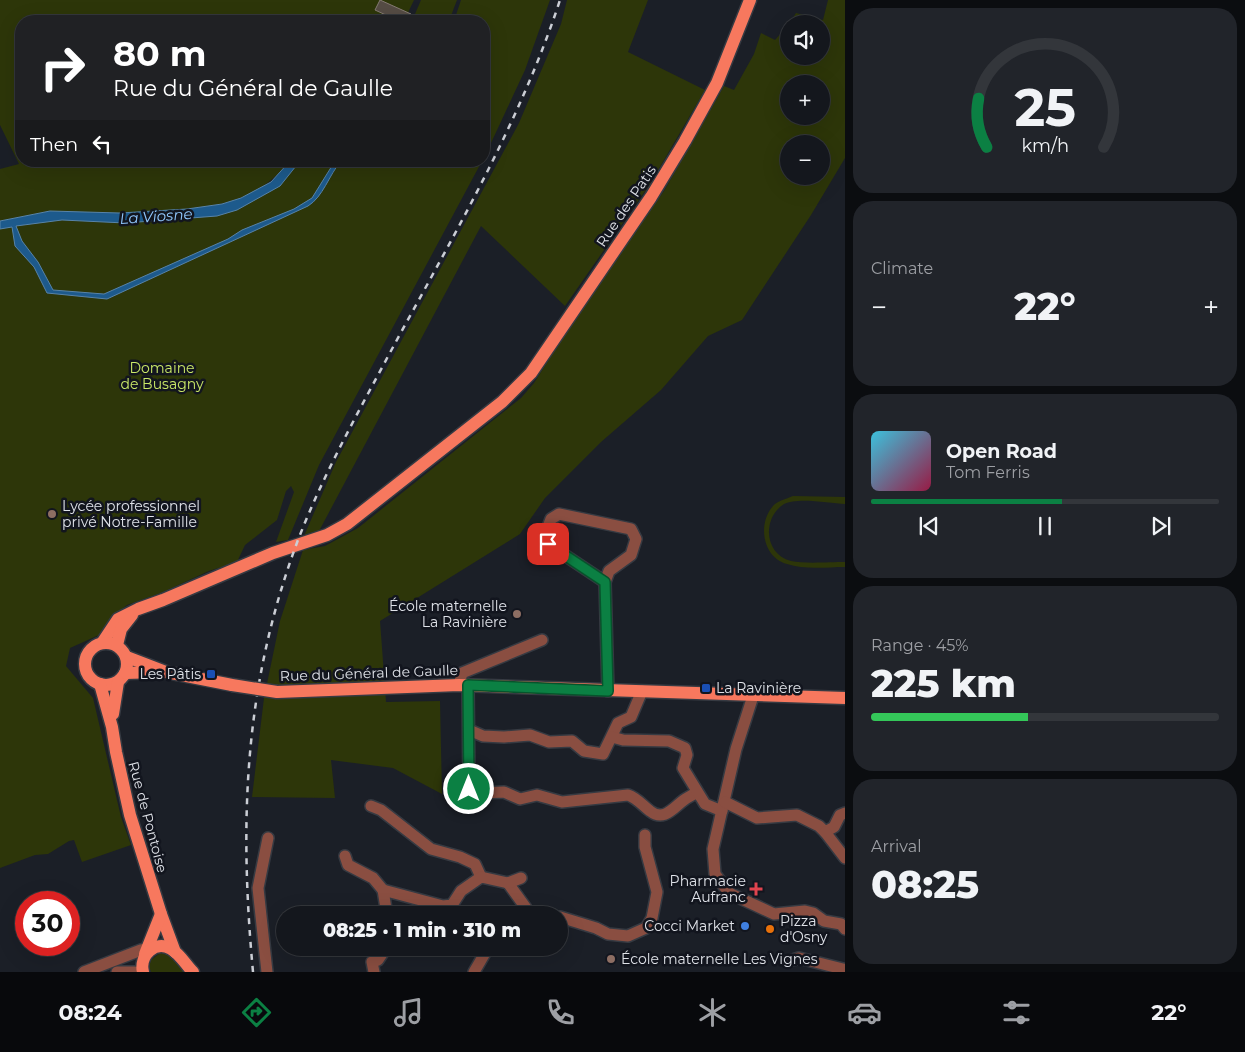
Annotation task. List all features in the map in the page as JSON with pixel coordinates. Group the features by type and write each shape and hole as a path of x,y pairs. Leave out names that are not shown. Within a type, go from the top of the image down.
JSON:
{"main road":[{"name":"Rue des Patis","path":"102,643 118,619 138,609 273,553 327,535 347,524 513,393 531,373 651,197 717,83 748,6"},
{"path":"117,646 121,628 126,620 138,609"},
{"path":"102,643 110,643 117,646 126,657 128,665 121,678 109,685 100,684 92,679 86,670 88,652 94,646 102,643"},
{"name":"Rue du Général de Gaulle","path":"126,657 166,672 277,692 464,685 845,698"},
{"name":"Rue du Général de Gaulle","path":"121,678 166,672"},
{"name":"Rue de Pontoise","path":"112,727 121,678"},
{"name":"Rue de Pontoise","path":"100,684 112,727 130,816 160,914 175,952"},
{"path":"143,972 160,914"},
{"path":"149,951 165,946 175,952 193,972"}],"street":[{"path":"605,582 548,544 546,532 551,519 558,514 631,529 636,539 631,555 609,571 605,582 608,691"},
{"path":"542,640 462,672 469,730 469,789 482,794 504,792 520,799 537,795 562,802 628,795 636,798 652,812 661,816 672,811 683,800 697,792"},
{"path":"469,730 483,736 530,735 549,742 572,742 584,750 603,754 618,723 631,717 642,691"},
{"path":"753,696 736,749 723,807 714,850 715,874 729,893 774,914 805,911 814,913 824,921 841,924 845,929"},
{"path":"612,737 623,740 669,741 685,748 687,755 683,768 705,804 723,807 757,818 797,815 819,826 845,858"},
{"path":"371,806 381,810 431,849 460,856 475,864 481,877"},
{"path":"825,832 834,826 840,815 845,813"},
{"path":"568,919 596,928 608,934 628,936 646,928 652,918 657,892 645,848 645,835"},
{"path":"267,972 258,888 260,867 268,838"},
{"path":"345,856 348,865 372,878 383,890 443,906 452,905 461,891 481,877 508,883 521,878"},
{"path":"508,883 525,906"},
{"path":"383,890 386,906"},
{"path":"84,972 149,951"},
{"path":"373,967 381,956"},
{"path":"474,972 483,956"},
{"path":"793,960 799,958 844,969"},
{"path":"117,972 135,972"}],"green space":[{"name":"Domaine de Busagny","path":"0,0 414,0 407,15 15,15 15,156 0,125"},
{"path":"421,0 457,0 451,15 415,15"},
{"path":"461,0 550,0 525,70 490,145 490,15 456,15"},
{"path":"567,0 648,0 628,52 705,90 650,184 565,306 481,226 318,533 304,536 336,462 519,123 561,24"},
{"path":"828,0 845,0 845,158 830,183 830,135 780,135 780,185 829,185 742,320 708,336 661,390 601,442 545,498 520,534 380,621 386,702 440,701 442,794 393,768 331,760 335,798 252,797 264,698 280,621 303,550 325,546 358,528 521,398 534,383 587,299 664,191 724,86 734,90 754,54 761,33 775,40 780,34 780,65 830,65 830,15 824,15"},
{"name":"Domaine de Busagny","path":"15,165 15,167 284,167 268,183 244,197 217,205 186,209 207,212 265,190 289,167 479,167 319,465 288,540 276,542 294,492 291,486 286,491 277,520 245,545 237,562 209,571 161,593 127,605 111,618 99,635 70,648 66,666 93,698 121,817 131,845 82,862 74,840 48,854 35,855 0,868 0,169"},
{"path":"793,496 845,497 845,504 797,501 784,504 777,510 769,526 771,544 775,551 791,561 810,563 845,562 845,567 808,568 794,566 779,561 772,555 765,540 764,531 768,513 779,501"},
{"path":"160,953 169,955 184,972 151,972 149,967 151,960"}],"water":[{"name":"La Viosne","path":"285,167 295,167 280,186 237,210 217,216 125,223 62,220 16,226 22,241 38,262 53,290 104,294 228,239 242,230 294,209 312,198 331,167 337,167 318,197 308,206 107,299 47,293 34,267 15,246 12,227 0,229 0,221 50,211 120,213 187,209 222,204 241,198 271,182"}],"building":[{"path":"380,0 411,14 386,15 375,10"}],"railway":[{"path":"490,166 523,97 560,0"},
{"path":"253,972 247,861 247,806 250,753 256,700 266,647 280,594 298,540 325,477 489,167"}],"place":[{"name":"Lycée professionnel privé Notre-Famille","path":"52,514"},
{"name":"École maternelle La Ravinière","path":"517,614"},
{"name":"Les Pâtis","path":"211,674"},
{"name":"La Ravinière","path":"706,688"},
{"name":"Pharmacie Aufranc","path":"756,889"},
{"name":"Cocci Market","path":"745,926"},
{"name":"Pizza d'Osny","path":"770,929"},
{"name":"École maternelle Les Vignes","path":"611,959"}],"route":[{"path":"469,789 468,685 608,691 605,582 548,544"}]}
